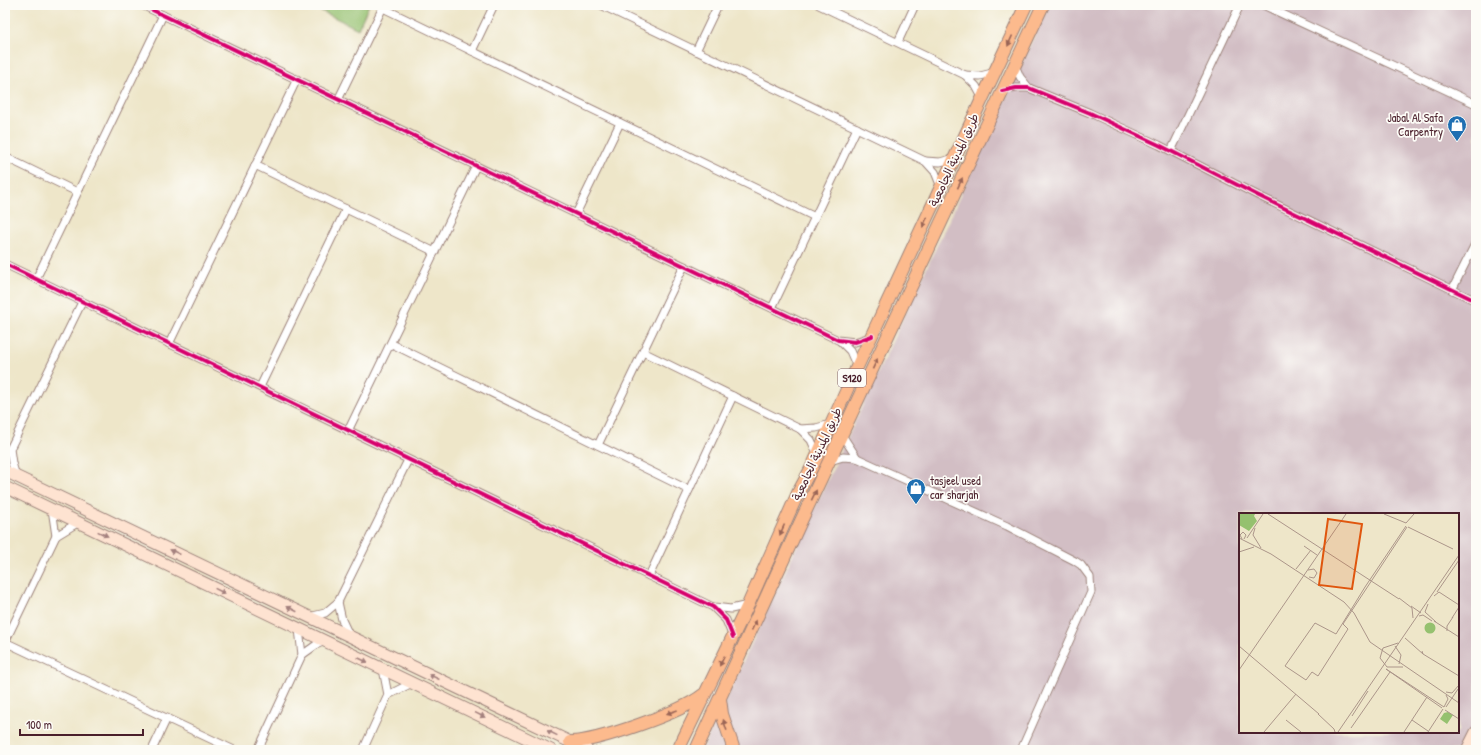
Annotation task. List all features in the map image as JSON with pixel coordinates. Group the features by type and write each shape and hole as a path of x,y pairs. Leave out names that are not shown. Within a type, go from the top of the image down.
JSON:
{"main road":[{"name":"طريق المدينة الجامعية","path":"678,750 748,605 798,492 815,460 1026,5"},
{"name":"طريق المدينة الجامعية","path":"696,750 801,521 1043,5"},
{"path":"801,521 796,519 796,514 810,478 815,460"},
{"path":"5,471 587,750"},
{"path":"5,487 551,750"},
{"path":"325,641 338,643 352,648 359,645 356,639"},
{"path":"570,742 590,741 618,732 680,708 706,693"},
{"path":"720,699 722,714 734,750"},
{"path":"1467,750 1476,732"}],"street":[{"path":"142,5 838,340 850,352 857,367"},
{"path":"472,51 494,5"},
{"path":"601,5 925,161 935,172 941,187"},
{"path":"696,51 718,5"},
{"path":"819,5 965,75 976,86 983,99"},
{"path":"898,42 915,5"},
{"path":"1171,151 1240,5"},
{"path":"1263,5 1476,104"},
{"path":"338,100 383,6 472,51 815,217"},
{"path":"36,279 163,15"},
{"path":"1015,65 1020,77 1029,88"},
{"path":"965,75 980,76 996,72"},
{"path":"169,344 296,79"},
{"path":"1002,91 1016,88 1029,88 1171,151 1476,301"},
{"path":"576,214 620,123"},
{"path":"772,308 857,128"},
{"path":"5,157 77,192"},
{"path":"925,161 940,162 956,158"},
{"path":"255,165 435,252"},
{"path":"348,431 392,344 476,166"},
{"path":"260,387 346,209"},
{"path":"1452,290 1476,242"},
{"path":"5,264 714,607 731,609 748,605"},
{"path":"598,445 684,266"},
{"path":"16,477 8,451 82,302"},
{"path":"838,340 855,342 872,336"},
{"path":"392,344 689,490"},
{"path":"642,352 800,429 812,440 815,460"},
{"path":"649,576 733,396"},
{"path":"800,429 816,428 831,424"},
{"path":"842,435 856,458"},
{"path":"830,461 843,457 856,458 1007,526 1074,561 1086,570 1090,577 1091,592 1021,750"},
{"path":"308,617 325,613 338,602 408,460"},
{"path":"52,509 56,536"},
{"path":"79,522 56,536 5,642 234,750"},
{"path":"338,602 342,620 356,639"},
{"path":"714,607 726,620 733,637"},
{"path":"299,629 302,655"},
{"path":"258,750 302,655 316,645 325,641"},
{"path":"363,750 388,695 382,669"},
{"path":"388,695 412,683"},
{"path":"152,750 166,718"}],"shaded area":[{"path":"1049,5 1476,5 1476,750 702,750"}],"green space":[{"path":"309,5 369,5 358,29"}],"cycle path":[{"path":"142,5 838,340 855,342 872,336"},
{"path":"1002,91 1016,88 1029,88 1090,113 1159,145 1257,195 1476,301"},
{"path":"5,264 713,607 726,620 733,637"}],"place":[{"name":"Jabal Al Safa Carpentry","path":"1457,142"},
{"name":"tasjeel used car sharjah","path":"916,505"}]}
